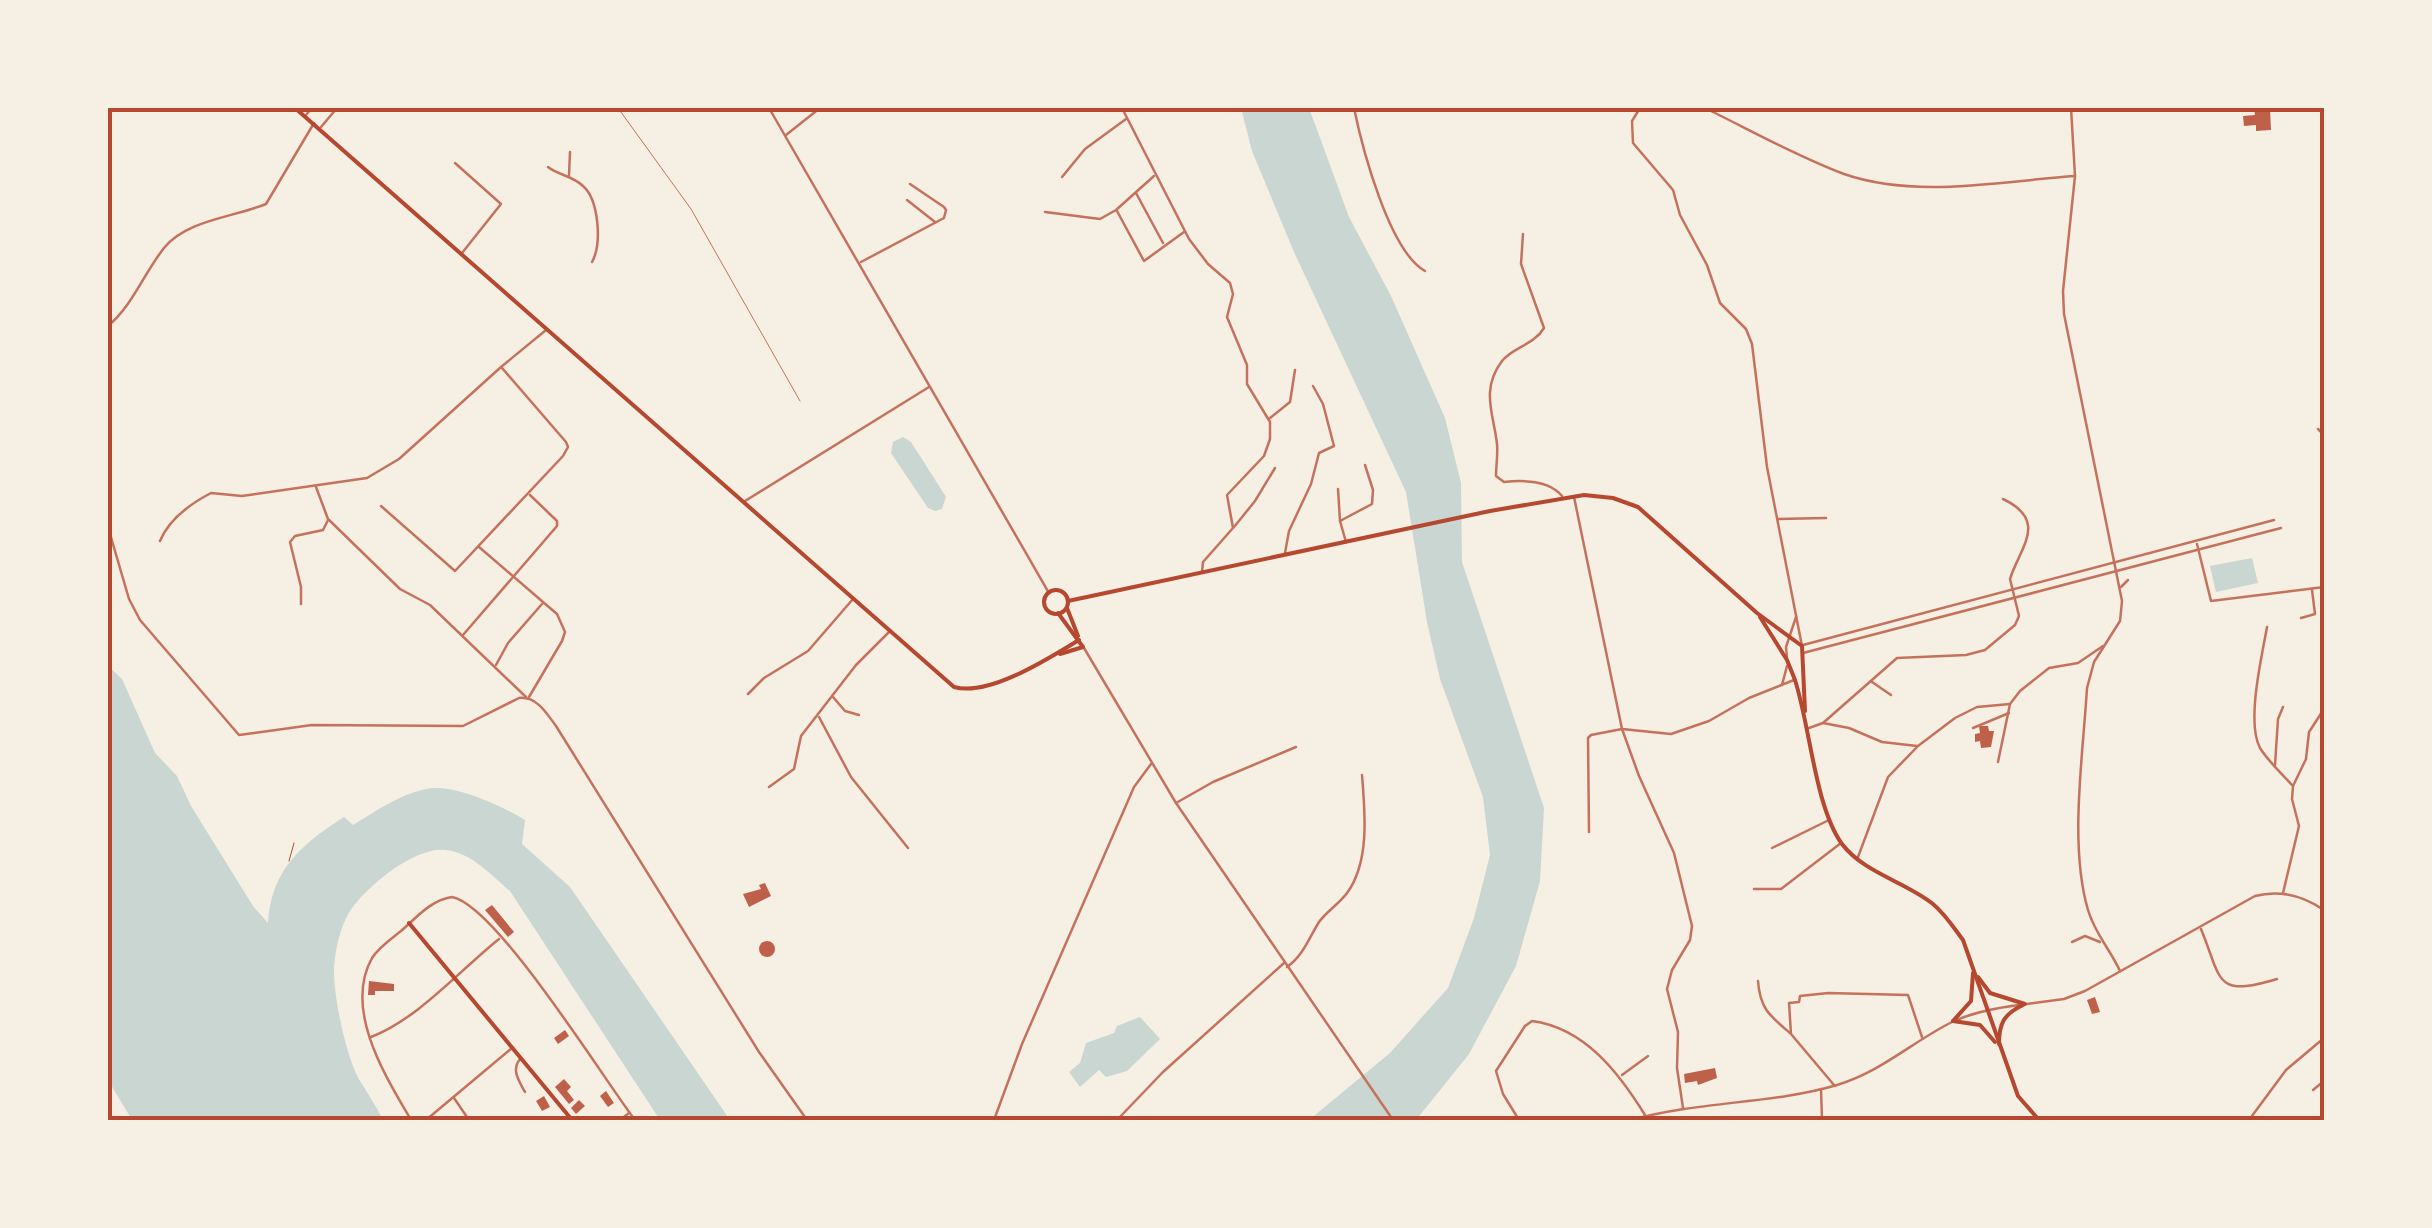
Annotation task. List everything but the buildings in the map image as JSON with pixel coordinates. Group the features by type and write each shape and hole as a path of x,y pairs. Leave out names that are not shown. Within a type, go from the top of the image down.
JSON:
{"main road":[{"path":"296,108 954,687 989,686 1081,644"},
{"path":"1058,613 1067,604 1202,572 1490,511 1563,497 1613,498 1638,507 1757,613 1802,646 1805,711"},
{"path":"1049,592 1062,592 1081,644 1058,613 1049,611 1045,605 1049,592"},
{"path":"1757,613 1795,680 1829,820 1841,843 1858,859 1935,906 1963,940 2018,1096 2038,1120"},
{"path":"410,923 572,1120"},
{"path":"1973,969 1990,993 2025,1004"},
{"path":"1953,1022 1971,1002 1973,969"},
{"path":"1999,1049 2002,1021 2009,1012 2025,1004"},
{"path":"1953,1022 1980,1025 1999,1049"}],"street":[{"path":"305,116 312,108"},
{"path":"108,326 131,300 164,248 174,240 202,224 266,204 317,126 337,108"},
{"path":"769,108 1049,592"},
{"path":"786,135 820,108"},
{"path":"1122,108 1185,230 1208,264 1230,283 1233,294 1227,317 1246,365 1247,384 1268,419 1270,439 1264,456 1226,495 1233,528"},
{"path":"1354,108 1372,180 1396,234 1415,266 1425,271"},
{"path":"1640,108 1632,120 1633,143 1674,190 1680,214 1707,265 1720,303 1746,330 1752,344 1776,518 1802,646 2274,520"},
{"path":"1704,108 1847,175 1874,180 1932,186 2075,176"},
{"path":"2071,108 2075,176 2064,314 2120,588 2120,621 2094,662 2087,688 2079,860 2088,910 2101,942 2121,972"},
{"path":"1062,177 1085,150 1126,119"},
{"path":"570,152 570,177"},
{"path":"456,163 501,204 462,254"},
{"path":"548,167 580,182 592,199 596,252 592,262"},
{"path":"1045,212 1100,219 1156,175"},
{"path":"860,263 942,221 946,210 910,184"},
{"path":"1135,192 1165,246"},
{"path":"907,200 936,223"},
{"path":"1116,210 1143,260 1185,230"},
{"path":"1523,234 1521,264 1544,328 1537,338 1502,360 1494,377 1488,408 1497,442 1496,476 1504,482 1521,480 1554,487 1563,497"},
{"path":"160,541 165,529 191,504 211,493 242,496 368,478 380,472 400,459 547,330"},
{"path":"381,506 452,571 458,570 568,448 501,367"},
{"path":"1268,419 1290,402 1296,370"},
{"path":"744,502 930,386"},
{"path":"1284,555 1289,531 1308,493 1319,453 1334,446 1324,404 1313,386"},
{"path":"2318,430 2324,435"},
{"path":"1340,521 1372,504 1373,490 1365,465"},
{"path":"1202,572 1203,562 1255,501 1275,468"},
{"path":"316,486 328,519 400,589 430,606 543,709 759,1052 807,1120"},
{"path":"1338,489 1346,542"},
{"path":"462,636 558,524 528,494"},
{"path":"1573,496 1622,729 1674,853 1692,926 1690,940 1672,970 1667,988 1678,1032 1677,1068 1683,1108"},
{"path":"1809,728 1823,724 1897,658 1964,655 1985,650 2018,620 2010,579 2026,548 2028,530 2020,510 2003,499"},
{"path":"1776,518 1826,518"},
{"path":"301,604 290,542 296,536 324,530 328,519"},
{"path":"108,528 129,599 140,620 239,735 312,725 463,726 527,698 565,632 558,614 479,548"},
{"path":"1590,832 1588,738 1622,729 1671,734 1710,721 1749,698 1795,680 1804,655 2281,528"},
{"path":"2196,542 2211,601 2324,587"},
{"path":"2120,588 2128,580"},
{"path":"2302,618 2314,614 2312,588"},
{"path":"748,694 764,678 808,650 853,598"},
{"path":"496,665 508,642 543,602"},
{"path":"1952,606 1954,614"},
{"path":"1782,685 1789,636 1797,616"},
{"path":"2267,627 2259,669 2259,745 2293,786"},
{"path":"769,787 794,769 801,736 856,665 890,631"},
{"path":"1081,644 1150,764 1393,1120"},
{"path":"1998,762 2010,704 2020,691 2049,668 2078,662 2104,645"},
{"path":"1872,682 1891,695"},
{"path":"832,696 845,712 859,715"},
{"path":"1858,859 1888,777 1918,746 1976,706 2010,704"},
{"path":"2275,766 2278,719 2283,707"},
{"path":"2283,893 2300,826 2292,798 2293,786 2306,759 2309,732 2324,708"},
{"path":"1973,728 2010,712"},
{"path":"818,716 851,776 908,848"},
{"path":"1823,724 1849,728 1882,742 1918,746"},
{"path":"1176,803 1212,782 1296,747"},
{"path":"994,1120 1022,1044 1134,787 1150,764"},
{"path":"1117,1120 1177,1058 1286,965 1297,960 1322,918 1346,895 1354,882 1364,826 1362,776"},
{"path":"1772,848 1829,820"},
{"path":"1754,890 1782,889 1841,843"},
{"path":"1632,1120 1683,1108 1835,1086 1882,1068 1953,1022 1987,1009 2064,999 2121,972 2256,896 2283,893 2306,898 2324,910"},
{"path":"411,1120 370,1038 364,1009 367,971 378,950 433,903 452,896 471,905 541,988 635,1120"},
{"path":"2200,928 2217,973 2233,988 2277,980"},
{"path":"2072,942 2085,936 2101,942"},
{"path":"370,1038 420,1008 500,938"},
{"path":"1758,981 1760,1000 1772,1018 1792,1034 1835,1086"},
{"path":"1792,1034 1789,1003 1799,1002 1800,996 1828,992 1895,994 1911,999 1923,1040"},
{"path":"1519,1120 1503,1094 1496,1071 1529,1022 1560,1029 1604,1058 1621,1076 1646,1116"},
{"path":"2260,1120 2251,1118 2286,1070 2324,1038"},
{"path":"426,1120 512,1048"},
{"path":"1621,1076 1648,1056"},
{"path":"520,1058 515,1068 525,1092"},
{"path":"2314,1090 2324,1081"},
{"path":"1821,1089 1822,1120"},
{"path":"454,1098 469,1120"},
{"path":"620,1120 629,1113"},
{"path":"1655,1114 1656,1120"}],"lane":[{"path":"618,108 691,210 800,401"}],"path":[{"path":"289,861 294,843"}],"shaded area":[{"path":"1241,108 1309,108 1349,217 1391,296 1445,418 1461,483 1462,562 1544,808 1540,881 1516,966 1469,1054 1416,1120 1309,1120 1390,1053 1448,988 1474,918 1490,855 1483,797 1440,679 1406,492 1294,252 1252,151"},
{"path":"903,437 911,442 946,497 942,509 928,508 891,453 893,442"},
{"path":"2252,558 2258,583 2216,592 2210,566"},
{"path":"108,666 122,679 155,753 177,776 191,806 253,906 268,923 275,888 291,861 314,838 344,817 353,825 407,795 437,788 477,797 525,820 522,844 570,887 730,1120 660,1120 510,891 473,860 455,852 435,850 397,867 364,894 351,910 338,942 334,979 345,1042 355,1071 383,1120 132,1120 108,1080"},
{"path":"1140,1017 1160,1039 1127,1071 1106,1077 1099,1070 1080,1087 1069,1072 1080,1063 1086,1043 1114,1033 1117,1026"}]}
